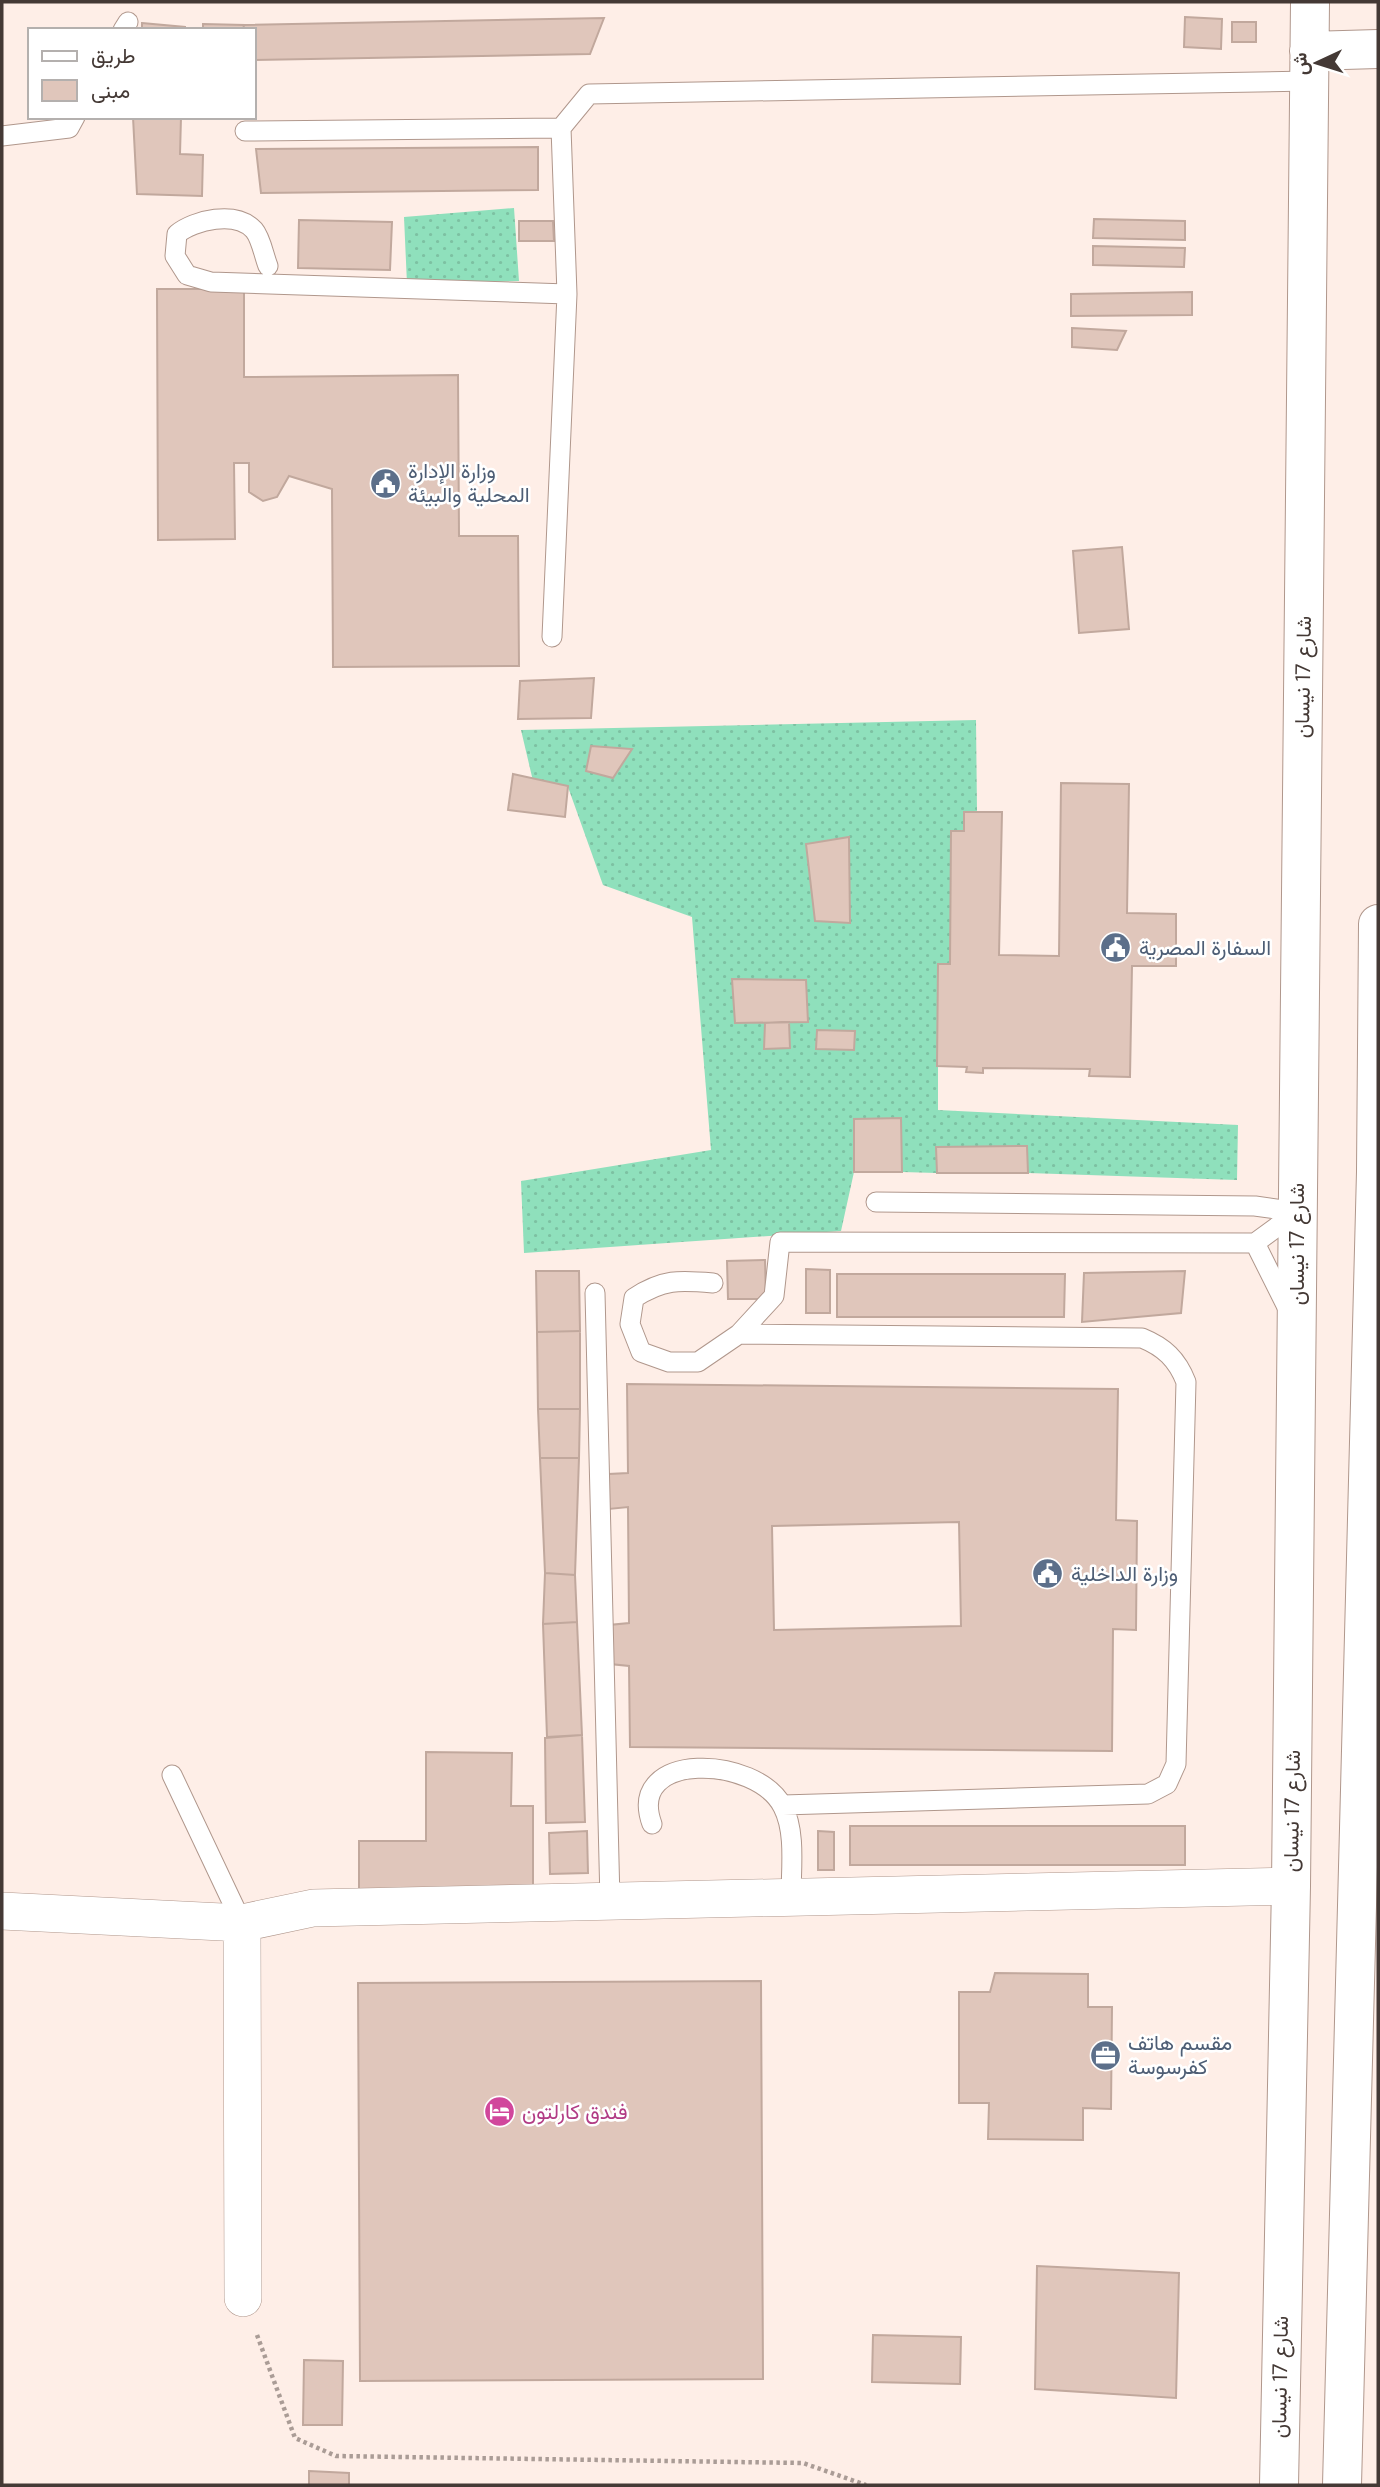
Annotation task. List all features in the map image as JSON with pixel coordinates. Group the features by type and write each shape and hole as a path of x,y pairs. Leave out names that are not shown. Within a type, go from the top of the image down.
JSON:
{"main road":[{"name":"شارع 17 نيسان","path":"1279,2485 1279,2356 1291,1886 1310,2"},
{"path":"1309,66 1378,49"},
{"path":"1342,2485 1377,1171 1378,924"},
{"path":"1253,2485 1255,2428 1279,2356"},
{"path":"1345,2359 1349,2431 1358,2485"}],"street":[{"path":"2,1912 242,1923 313,1908 1291,1886"},
{"path":"242,1923 243,2298"}],"lane":[{"path":"552,637 567,294 561,128 589,93 1309,66"},
{"path":"2,136 69,128 74,119"},
{"path":"245,131 561,128"},
{"path":"268,266 255,231 247,225 216,218 190,224 177,234 175,256 187,275 211,282 567,294"},
{"path":"876,1202 1255,1206 1297,1212"},
{"path":"713,1283 681,1280 656,1284 634,1298 630,1324 641,1352 668,1362 698,1362 739,1335 774,1296 780,1242 1255,1243 1297,1212"},
{"path":"1255,1243 1296,1326"},
{"path":"595,1293 610,1901"},
{"path":"739,1335 1142,1338 1170,1354 1186,1382 1176,1764 1167,1784 1148,1794 783,1805"},
{"path":"652,1824 648,1812 653,1787 673,1772 724,1768 746,1773 764,1785 783,1805 790,1829 791,1897"},
{"path":"172,1775 242,1923"}],"path":[{"path":"243,2298 295,2438 336,2456 803,2462 866,2485"}],"green space":[{"path":"514,208 519,281 407,284 404,217"},
{"path":"976,720 977,812 964,812 964,831 951,831 950,964 938,964 938,1110 1238,1125 1237,1180 1028,1173 1027,1146 937,1147 937,1173 902,1172 901,1118 854,1119 854,1172 841,1231 524,1253 521,1181 711,1150 692,917 603,885 568,787 533,781 521,730"}],"building":[{"path":"1185,17 1222,19 1221,49 1184,47"},
{"path":"604,18 590,54 256,60 256,28 243,28 244,25"},
{"path":"1232,22 1256,22 1256,42 1232,42"},
{"path":"142,23 185,27 185,28 142,28"},
{"path":"203,24 244,25 243,28 203,28"},
{"path":"133,119 181,119 180,154 203,155 202,196 137,194"},
{"path":"538,147 538,190 261,193 256,149"},
{"path":"1094,219 1185,221 1185,240 1093,238"},
{"path":"299,220 392,222 390,270 298,268"},
{"path":"519,221 553,221 554,241 519,241"},
{"path":"1093,246 1185,248 1184,267 1093,265"},
{"name":"وزارة الإدارة المحلية والبيئة","path":"157,289 244,289 244,377 458,375 459,536 518,536 519,666 333,667 332,489 289,476 277,497 263,501 249,492 249,463 234,463 235,539 158,540"},
{"path":"1192,292 1192,315 1071,316 1071,294"},
{"path":"1072,328 1126,331 1117,350 1072,347"},
{"path":"1122,547 1129,629 1079,633 1073,551"},
{"path":"594,678 591,718 518,719 520,681"},
{"path":"591,746 632,749 613,778 586,771"},
{"path":"513,774 568,786 565,817 508,810"},
{"path":"1061,783 1129,784 1127,913 1176,914 1176,966 1132,966 1130,1077 1089,1076 1090,1069 983,1068 983,1073 966,1072 967,1067 937,1066 938,964 950,964 951,831 964,831 964,812 1002,812 999,955 1059,956"},
{"path":"849,837 850,923 815,921 806,844"},
{"path":"732,979 806,980 808,1022 735,1023"},
{"path":"789,1022 790,1048 764,1049 765,1023"},
{"path":"817,1030 855,1031 854,1050 816,1049"},
{"path":"901,1118 902,1172 854,1172 854,1119"},
{"path":"1027,1146 1028,1173 937,1173 936,1147"},
{"path":"765,1260 766,1299 728,1299 727,1261"},
{"path":"806,1269 830,1270 830,1313 806,1313"},
{"path":"536,1271 579,1271 580,1331 537,1332"},
{"path":"1185,1271 1181,1313 1082,1322 1084,1273"},
{"path":"837,1274 1065,1274 1064,1317 837,1317"},
{"path":"580,1331 580,1409 538,1409 537,1332"},
{"name":"وزارة الداخلية","path":"627,1384 1118,1389 1116,1520 1137,1521 1136,1630 1113,1629 1112,1751 630,1747 629,1666 610,1664 609,1625 629,1623 628,1507 609,1509 609,1474 628,1473","holes":["959,1522 961,1626 774,1630 772,1526"]},
{"path":"538,1409 580,1409 579,1458 540,1458"},
{"path":"540,1458 579,1458 575,1575 545,1573"},
{"path":"545,1573 575,1575 577,1622 543,1624"},
{"path":"577,1622 582,1735 547,1737 543,1624"},
{"path":"582,1735 585,1822 546,1823 545,1738"},
{"path":"426,1752 512,1753 511,1806 533,1806 533,1896 359,1894 359,1841 426,1841"},
{"path":"850,1826 1185,1826 1185,1865 850,1865"},
{"path":"587,1831 588,1873 550,1874 549,1833"},
{"path":"818,1831 834,1832 834,1870 818,1870"},
{"path":"995,1973 1088,1974 1088,2007 1112,2007 1111,2109 1083,2108 1083,2140 988,2139 989,2103 959,2103 959,1992 990,1992"},
{"path":"761,1981 763,2379 360,2381 358,1983"},
{"path":"1037,2266 1179,2273 1176,2398 1035,2389"},
{"path":"873,2335 961,2337 960,2384 872,2382"},
{"path":"304,2360 343,2361 342,2425 303,2425"},
{"path":"309,2471 349,2473 349,2485 309,2485"}],"place":[{"name":"وزارة الإدارة المحلية والبيئة","path":"385,483"},
{"name":"السفارة المصرية","path":"1116,948"},
{"name":"وزارة الداخلية","path":"1048,1574"},
{"name":"مقسم هاتف كفرسوسة","path":"1105,2055"},
{"name":"فندق كارلتون","path":"499,2112"}]}
